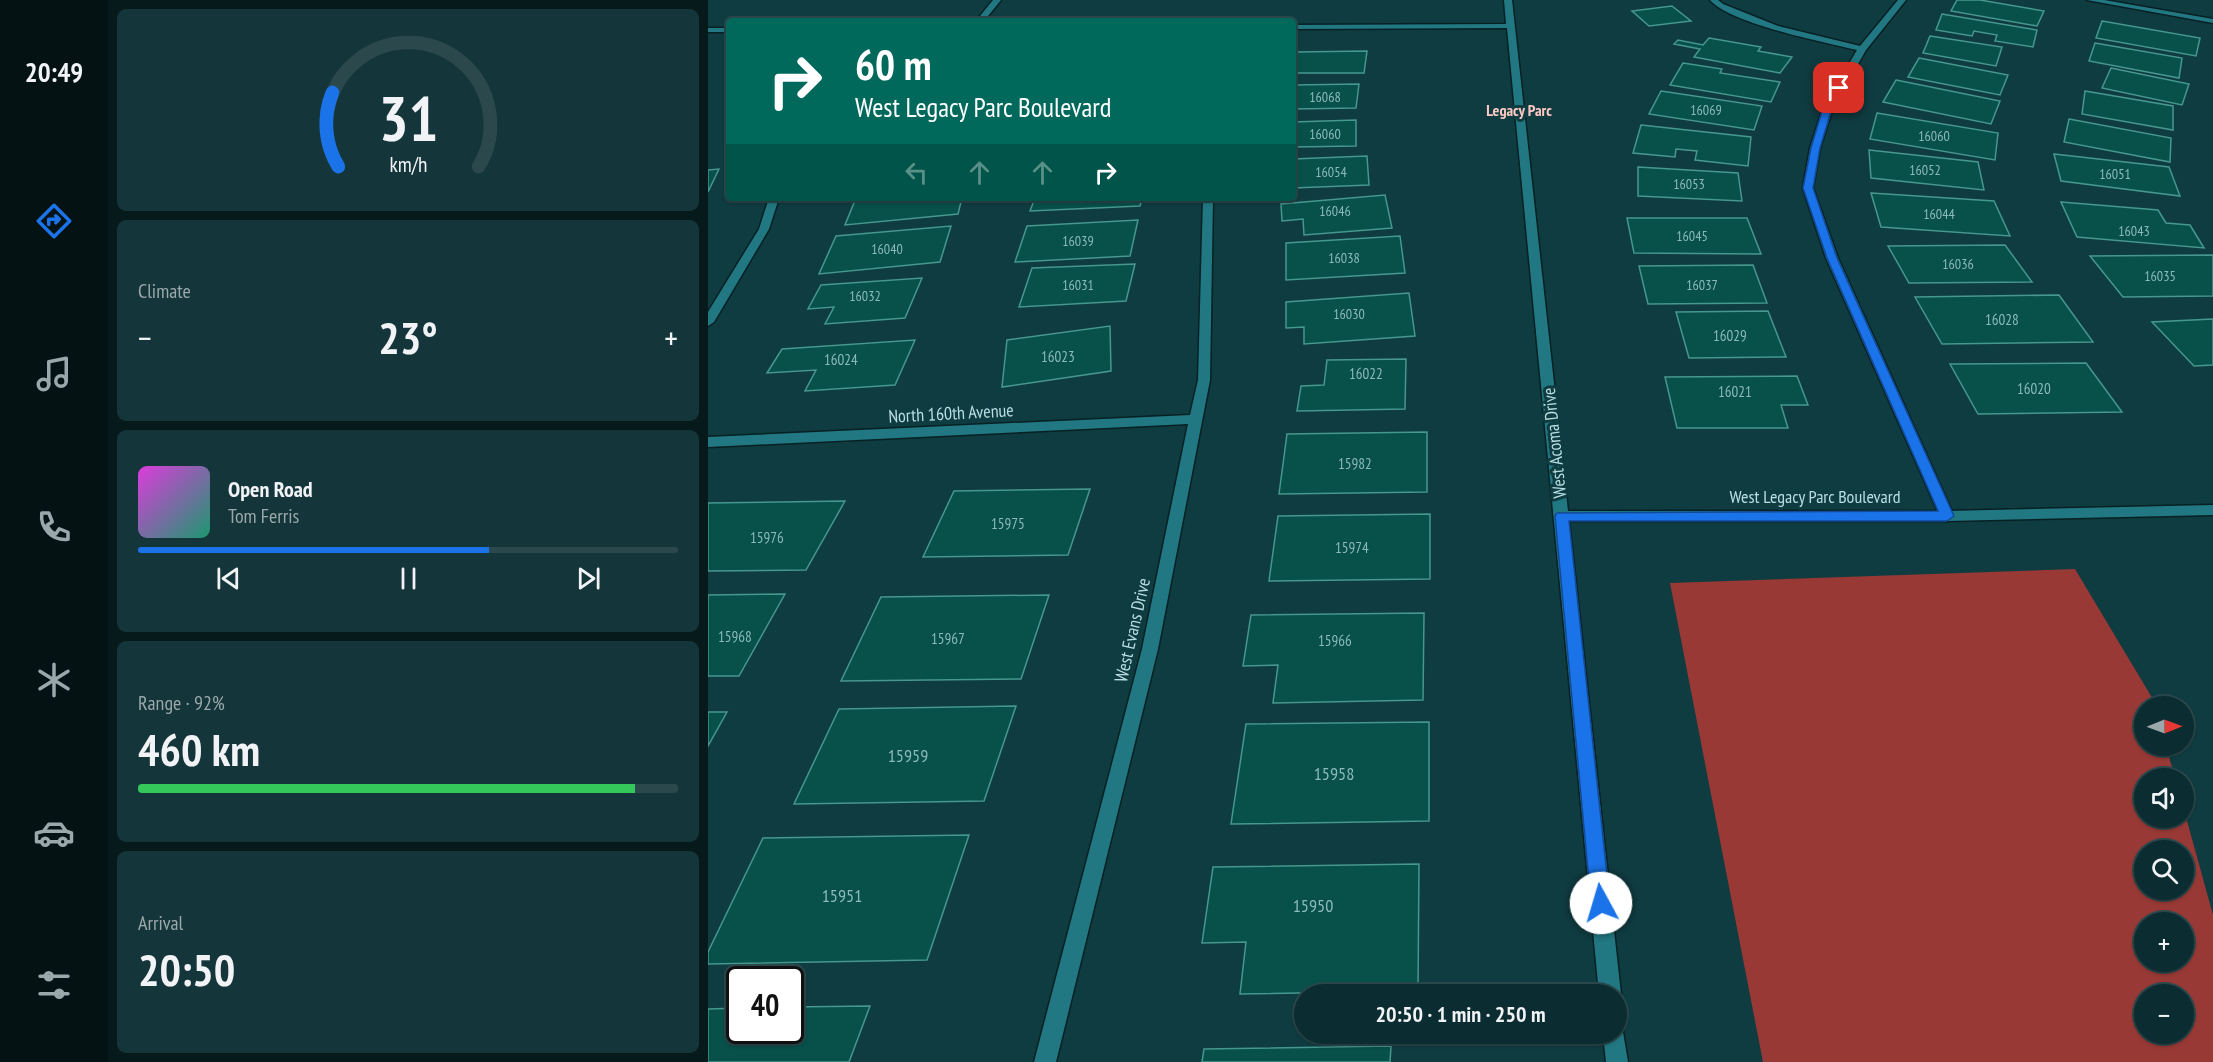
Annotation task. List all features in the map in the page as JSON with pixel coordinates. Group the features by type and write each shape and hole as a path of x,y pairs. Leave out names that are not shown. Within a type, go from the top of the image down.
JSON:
{"street":[{"path":"982,18 997,0"},
{"name":"West Acoma Drive","path":"1508,0 1609,984"},
{"path":"1714,0 1720,6 1775,28 1862,49"},
{"path":"1902,0 1862,49 1828,108 1815,148 1808,188 1832,258 1947,516"},
{"path":"2091,0 2213,21"},
{"path":"1296,27 1510,26"},
{"path":"708,30 726,30"},
{"path":"708,322 764,229 773,201"},
{"name":"West Evans Drive","path":"1045,1062 1150,649 1204,380 1208,201"},
{"name":"North 160th Avenue","path":"708,442 1196,419"},
{"name":"West Legacy Parc Boulevard","path":"1562,516 1947,516 2213,510"},
{"path":"1615,1044 1617,1062"}],"shaded area":[{"path":"2075,569 2151,696 2134,696 2134,756 2169,756 2172,768 2134,768 2134,828 2189,828 2192,840 2134,840 2134,900 2194,900 2194,846 2213,915 2213,1062 1763,1062 1670,583"}],"building":[{"path":"1957,0 1980,0 2044,11 2037,26 1951,11"},
{"path":"1672,6 1691,21 1649,26 1632,11"},
{"path":"1942,14 2037,30 2033,47 1995,41 1997,35 1974,31 1972,36 1936,30"},
{"path":"2102,21 2200,38 2196,56 2096,38"},
{"path":"1930,36 2002,47 1996,66 1923,53"},
{"path":"1709,38 1761,47 1758,51 1792,57 1780,73 1694,57 1700,49 1674,44 1678,40 1703,45"},
{"path":"2095,43 2182,58 2179,78 2089,61"},
{"path":"1367,51 1364,73 1296,73 1296,52"},
{"path":"1919,58 2008,75 2000,95 1908,77"},
{"path":"1683,63 1722,69 1720,73 1780,82 1771,102 1670,85"},
{"path":"2111,68 2189,84 2182,105 2102,88"},
{"path":"1896,80 2000,101 1991,124 1883,102"},
{"path":"1359,84 1356,108 1296,109 1296,85"},
{"path":"1661,91 1762,106 1754,130 1649,114"},
{"path":"2085,91 2173,106 2173,130 2082,114"},
{"path":"1877,113 1998,133 1995,160 1870,139"},
{"path":"2069,119 2171,138 2170,162 2064,142"},
{"path":"1356,120 1356,146 1296,147 1296,122"},
{"path":"1641,125 1751,137 1748,166 1695,160 1697,151 1676,149 1675,157 1633,153"},
{"path":"1869,150 1978,162 1984,190 1871,178"},
{"path":"2054,154 2169,167 2180,196 2061,181"},
{"path":"1367,156 1369,185 1296,188 1296,159"},
{"path":"1638,167 1738,173 1742,201 1638,196"},
{"path":"719,169 708,192 708,170"},
{"path":"1871,193 1994,201 2010,236 1881,227"},
{"path":"1385,195 1392,228 1304,235 1303,219 1282,221 1281,204"},
{"path":"855,201 961,201 958,214 845,225"},
{"path":"1034,201 1141,201 1140,206 1030,211"},
{"path":"2061,202 2158,210 2166,223 2190,225 2204,248 2077,237"},
{"path":"1627,218 1747,218 1761,254 1634,253"},
{"path":"1138,220 1130,256 1015,262 1027,226"},
{"path":"951,226 940,262 819,274 836,236"},
{"path":"1400,236 1405,273 1286,280 1286,243"},
{"path":"2005,245 2032,282 1909,283 1888,246"},
{"path":"2213,255 2213,296 2123,297 2090,256"},
{"path":"1135,264 1126,301 1019,307 1032,268"},
{"path":"1753,265 1767,303 1648,304 1639,266"},
{"path":"922,278 905,318 825,324 834,307 808,309 821,285"},
{"path":"1409,293 1415,336 1304,344 1304,327 1286,328 1286,302"},
{"path":"2059,295 2093,342 1942,344 1915,297"},
{"path":"1768,311 1786,357 1689,358 1676,312"},
{"path":"2213,319 2213,365 2194,366 2152,322"},
{"path":"1110,326 1111,371 1002,387 1007,340"},
{"path":"915,340 895,385 805,391 816,370 767,373 782,349"},
{"path":"1406,359 1405,409 1297,411 1301,386 1324,385 1327,360"},
{"path":"2086,363 2122,412 1978,414 1950,364"},
{"path":"1797,376 1808,405 1781,405 1788,428 1677,428 1665,377"},
{"path":"1427,432 1427,492 1279,494 1287,434"},
{"path":"1090,489 1068,555 923,557 954,491"},
{"path":"845,501 806,570 708,571 708,503"},
{"path":"1430,514 1430,579 1269,581 1278,516"},
{"path":"785,594 739,676 708,676 708,595"},
{"path":"1049,595 1021,679 841,681 881,597"},
{"path":"1424,613 1423,700 1273,703 1278,665 1243,666 1251,615"},
{"path":"1016,706 984,801 794,804 839,709"},
{"path":"708,712 727,712 708,746"},
{"path":"1429,722 1429,821 1231,824 1246,724"},
{"path":"969,835 927,960 708,964 708,952 763,838"},
{"path":"1419,864 1418,984 1294,984 1294,993 1240,994 1246,942 1202,943 1213,867"},
{"path":"870,1006 849,1062 708,1062 708,1009 726,1008 726,1044 804,1044 804,1007"},
{"path":"1391,1046 1390,1062 1202,1062 1204,1049"}],"district":[{"name":"Legacy Parc","path":"1519,110"}],"route":[{"path":"1601,903 1562,516 1947,516 1832,258 1808,188 1815,148 1828,108 1839,88"}]}
